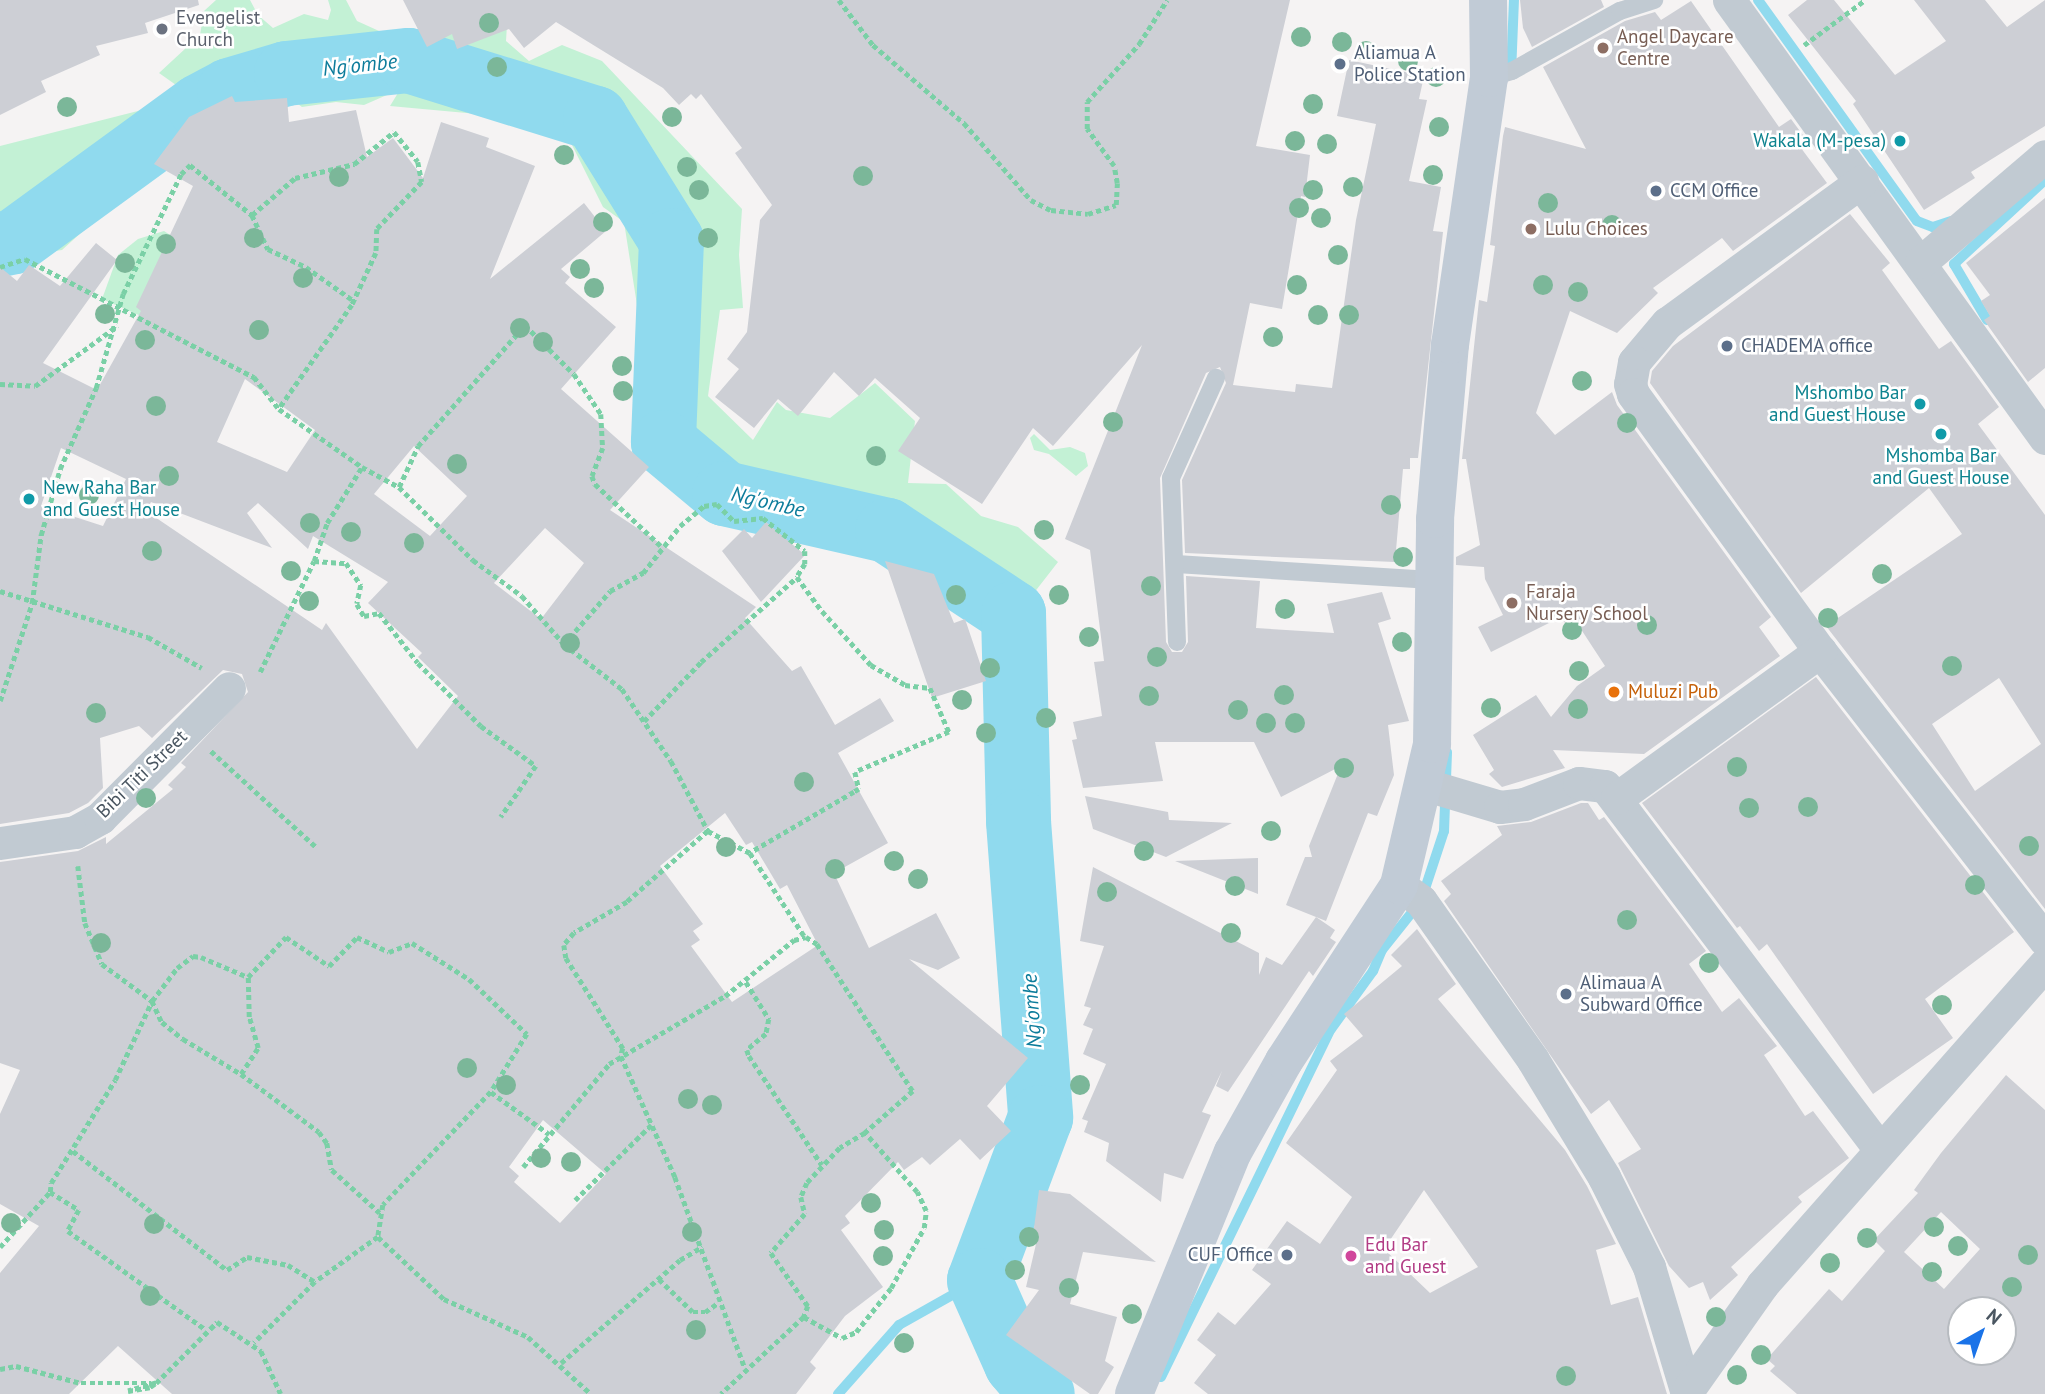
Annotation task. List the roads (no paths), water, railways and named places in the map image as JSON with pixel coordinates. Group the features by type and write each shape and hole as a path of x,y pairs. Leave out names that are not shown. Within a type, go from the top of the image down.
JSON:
{"street":[{"path":"1134,1394 1233,1152 1284,1061 1399,885 1432,744 1432,580 1450,345 1489,78 1488,0"},
{"path":"1729,0 1921,262 2045,438"},
{"path":"1921,262 2045,156"},
{"path":"1862,181 1667,323 1634,362 1631,372 1633,394 1820,651 2045,940"},
{"path":"1618,798 1820,651"},
{"name":"Bibi Titi Street","path":"0,843 75,832 100,818 229,688"},
{"path":"1423,784 1500,807 1524,804 1579,783 1605,786 1618,798 1879,1148"},
{"path":"1399,885 1428,911 1533,1060 1604,1177 1649,1267 1688,1392"},
{"path":"1688,1392 1762,1285 1879,1148 2045,964"}],"lane":[{"path":"1489,78 1512,71 1620,11 1654,0"},
{"path":"1177,642 1171,478 1216,378"},
{"path":"1176,564 1432,580"}],"waterway":[{"path":"1511,74 1514,0"},
{"path":"1758,0 1917,221 1933,227 1951,221"},
{"name":"Ng'ombe","path":"0,244 14,241 199,106 229,90 286,73 408,60 595,118 671,240 663,442 724,493 887,530 1013,613 1018,821 1040,1117 979,1280 1016,1363 1042,1394"},
{"path":"1987,320 1954,264 2045,180"},
{"path":"1161,1377 1331,1029 1373,971 1382,950 1421,901 1444,831 1447,752"},
{"path":"838,1394 899,1325 979,1280"}],"place":[{"name":"Evengelist Church","path":"162,29"},
{"name":"Angel Daycare Centre","path":"1603,48"},
{"name":"Aliamua A Police Station","path":"1340,64"},
{"name":"Wakala (M-pesa)","path":"1900,141"},
{"name":"CCM Office","path":"1656,191"},
{"name":"Lulu Choices","path":"1531,229"},
{"name":"CHADEMA office","path":"1727,346"},
{"name":"Mshombo Bar and Guest House","path":"1920,404"},
{"name":"Mshomba Bar and Guest House","path":"1941,434"},
{"name":"New Raha Bar and Guest House","path":"29,499"},
{"name":"Faraja Nursery School","path":"1512,603"},
{"name":"Muluzi Pub","path":"1614,692"},
{"name":"Alimaua A Subward Office","path":"1566,994"},
{"name":"CUF Office","path":"1287,1255"},
{"name":"Edu Bar and Guest","path":"1351,1256"}]}
